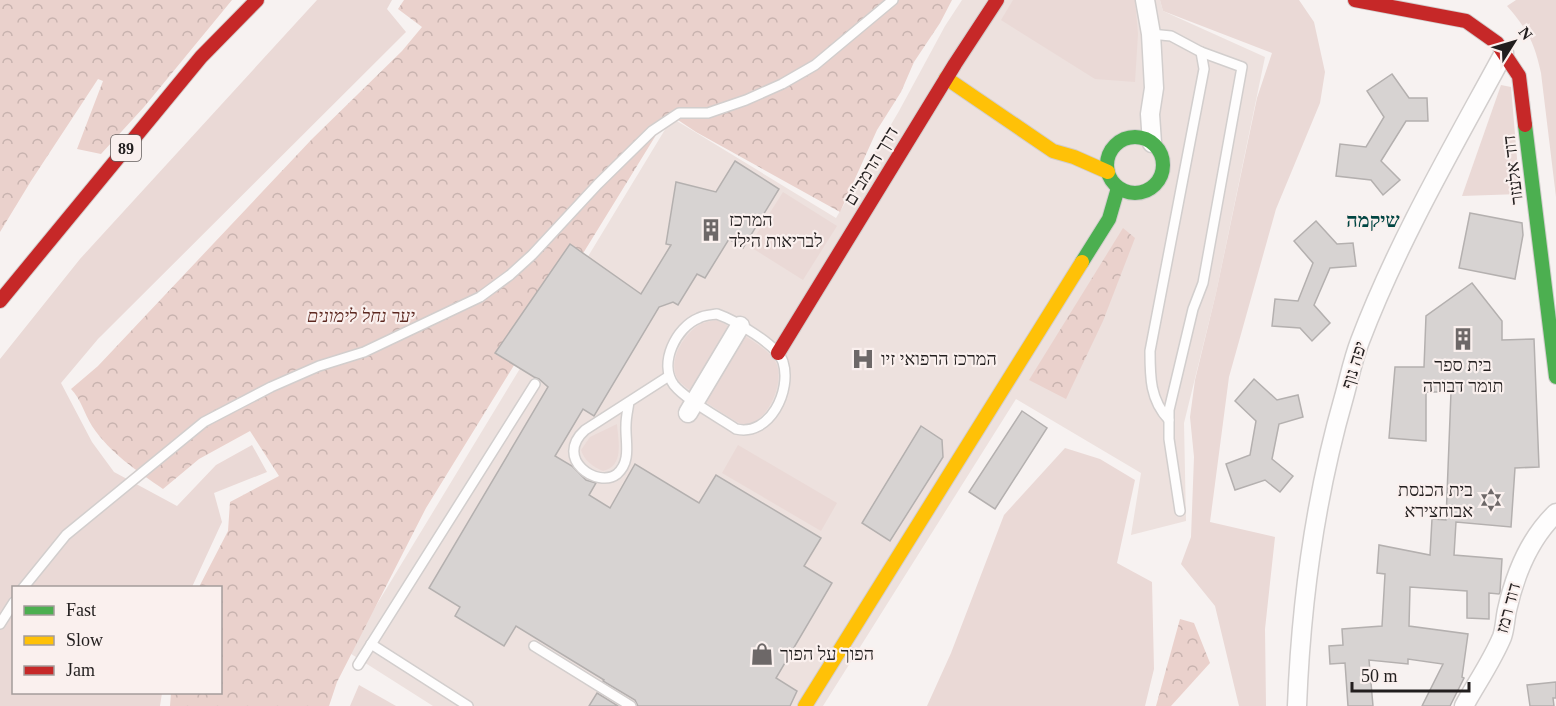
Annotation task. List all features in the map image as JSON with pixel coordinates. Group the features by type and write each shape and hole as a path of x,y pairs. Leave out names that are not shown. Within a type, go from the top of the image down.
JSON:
{"main road":[{"name":"89","path":"0,301 201,57 256,0"},
{"name":"דרך הרמב\"ם","path":"778,353 946,78 997,0"},
{"name":"דוד אלעזר","path":"1355,0 1466,21 1497,43 1519,76 1556,377"},
{"path":"946,78 1053,151 1074,157 1108,172"},
{"path":"1074,157 1111,150 1122,140 1145,140 1159,150 1163,159 1160,178 1146,191 1130,193 1118,188 1108,172 1107,165 1111,150"},
{"path":"805,706 1108,219 1118,188"},
{"path":"1108,219 1137,193"}],"street":[{"path":"1145,0 1151,34 1154,88 1145,140"},
{"name":"יפה נוף","path":"1297,706 1305,601 1325,466 1359,343 1382,288 1416,218 1504,53"},
{"path":"691,407 740,326"},
{"name":"דוד רמז","path":"1464,706 1502,636 1516,579 1528,549 1543,526 1556,513"}],"lane":[{"path":"25,586 66,535 204,422 271,387 319,366 364,352 480,297 532,255 598,184 652,131 679,113 708,113 782,84 815,65 893,0"},
{"path":"1151,34 1171,36 1201,52 1242,68 1203,283 1193,309 1169,410 1169,439 1180,511"},
{"path":"1169,420 1159,410 1150,383 1150,351 1204,69 1201,52"},
{"path":"717,314 740,326 778,353 783,362 784,390 775,409 761,425 744,431 691,407 669,376 668,367 672,346 683,330 699,318 717,314"},
{"path":"629,402 626,424 626,461 618,473 610,478 602,479 588,473 573,456 575,442 585,430 669,376"},
{"path":"358,665 535,384"},
{"path":"0,624 12,605"},
{"path":"371,644 468,706"},
{"path":"534,646 631,706"}],"shaded area":[{"path":"317,0 392,0 387,9 406,32 98,339 61,383 92,442 114,472 177,506 216,465 252,445 267,472 214,493 222,522 192,586 12,586 12,694 162,694 160,706 0,706 0,359 80,259"},
{"name":"המרכז הרפואי זיו","path":"962,0 1160,0 1163,11 1265,57 1216,293 1184,423 1186,521 1131,535 1141,473 1016,399 823,706 433,706 348,652 672,118 836,218"},
{"path":"1013,0 1135,0 1138,34 1135,82 1095,79 1001,20"},
{"path":"1160,0 1299,0 1314,22 1325,72 1320,103 1276,209 1229,377 1210,522 1275,537 1265,629 1266,706 1239,706 1215,606 1181,564 1191,537 1194,457 1190,417 1195,380 1216,293 1257,98 1272,53 1163,11"},
{"path":"1516,0 1556,0 1556,197 1541,73 1529,37 1507,6"},
{"path":"1501,85 1511,87 1520,194 1462,196"},
{"path":"783,192 837,226 803,280 749,246"},
{"path":"716,320 758,344 775,361 778,369 776,390 767,411 751,423 742,424 720,411 682,384 675,373 674,365 678,350 687,335 699,325"},
{"path":"617,424 619,452 615,464 603,471 589,463 581,450 590,437"},
{"path":"738,445 837,503 821,531 722,473"},
{"path":"1065,448 1100,459 1135,480 1117,563 1152,582 1154,669 1145,706 927,706 951,653 1004,515"},
{"path":"359,685 396,706 350,706"}],"green space":[{"path":"0,0 232,0 144,107 101,154 77,149 103,81 98,79 0,232"},
{"name":"יער נחל לימונים","path":"404,0 952,0 914,62 901,92 877,130 840,212 696,132 669,114 426,508 337,682 329,706 170,706 171,694 222,694 222,586 200,586 228,531 230,502 279,476 250,431 199,459 163,489 107,445 92,426 71,389 98,366 312,139 402,51 422,27 398,9"},
{"path":"1123,228 1135,238 1103,321 1066,399 1029,380"},
{"path":"1180,619 1194,623 1210,663 1171,706 1156,706"}],"building":[{"path":"1392,74 1409,98 1427,98 1428,121 1406,121 1381,161 1400,180 1383,195 1371,180 1336,176 1340,144 1366,147 1384,117 1367,91"},
{"path":"735,161 779,189 743,248 729,239 705,278 697,274 678,305 673,302 659,307 594,416 583,409 555,456 572,466 586,480 596,483 589,495 610,508 635,464 699,503 716,475 821,538 804,566 832,583 776,678 797,691 790,706 638,706 635,700 516,626 504,646 455,616 460,607 429,588 548,387 539,379 495,353 570,244 641,294 671,245 666,244 676,182 716,192"},
{"path":"1470,213 1522,223 1523,235 1515,279 1459,268"},
{"path":"1316,221 1337,244 1353,243 1356,266 1330,268 1314,305 1330,323 1312,341 1300,328 1272,326 1275,299 1298,301 1313,263 1294,241"},
{"path":"1472,283 1502,321 1502,340 1534,339 1539,467 1515,468 1511,527 1456,522 1454,555 1502,559 1500,592 1499,594 1489,593 1489,619 1467,618 1467,591 1410,587 1409,626 1468,634 1462,677 1464,678 1450,706 1422,706 1443,664 1408,659 1408,664 1369,660 1373,706 1348,706 1345,663 1330,664 1329,646 1343,645 1342,629 1382,626 1385,574 1377,573 1379,545 1430,555 1432,519 1446,520 1451,392 1426,392 1426,441 1389,438 1395,367 1424,367 1426,316"},
{"path":"1254,379 1277,400 1298,395 1303,417 1279,424 1272,459 1293,476 1280,492 1265,480 1235,490 1226,464 1250,455 1256,421 1235,401"},
{"path":"1022,411 1047,428 995,509 969,492"},
{"path":"921,426 942,440 943,457 890,541 862,523"},
{"path":"1556,682 1554,706 1530,706 1527,685"},
{"path":"597,693 618,706 589,706"}],"traffic: fast":[{"path":"1525,125 1556,377"},
{"path":"1130,137 1140,137 1155,145 1161,154 1163,165 1161,176 1155,185 1140,193 1130,193 1119,188 1112,181 1107,170 1107,160 1112,149 1119,142 1130,137"},
{"path":"1082,262 1109,219 1118,188"}],"traffic: slow":[{"path":"946,78 1053,151 1074,157 1108,172"},
{"path":"805,706 1082,262"}],"traffic: jam":[{"path":"0,301 201,57 257,0"},
{"path":"778,353 955,64 997,0"},
{"path":"1355,0 1466,21 1497,43 1519,76 1525,125"}],"place":[{"name":"המרכז לבריאות הילד","path":"711,230"},
{"name":"בית ספר תומר דבורה","path":"1463,339"},
{"name":"המרכז הרפואי זיו","path":"863,359"},
{"name":"בית הכנסת אבוחצירא","path":"1491,500"},
{"name":"הפוך על הפוך","path":"762,654"}],"district":[{"name":"שיקמה","path":"1373,220"}]}
